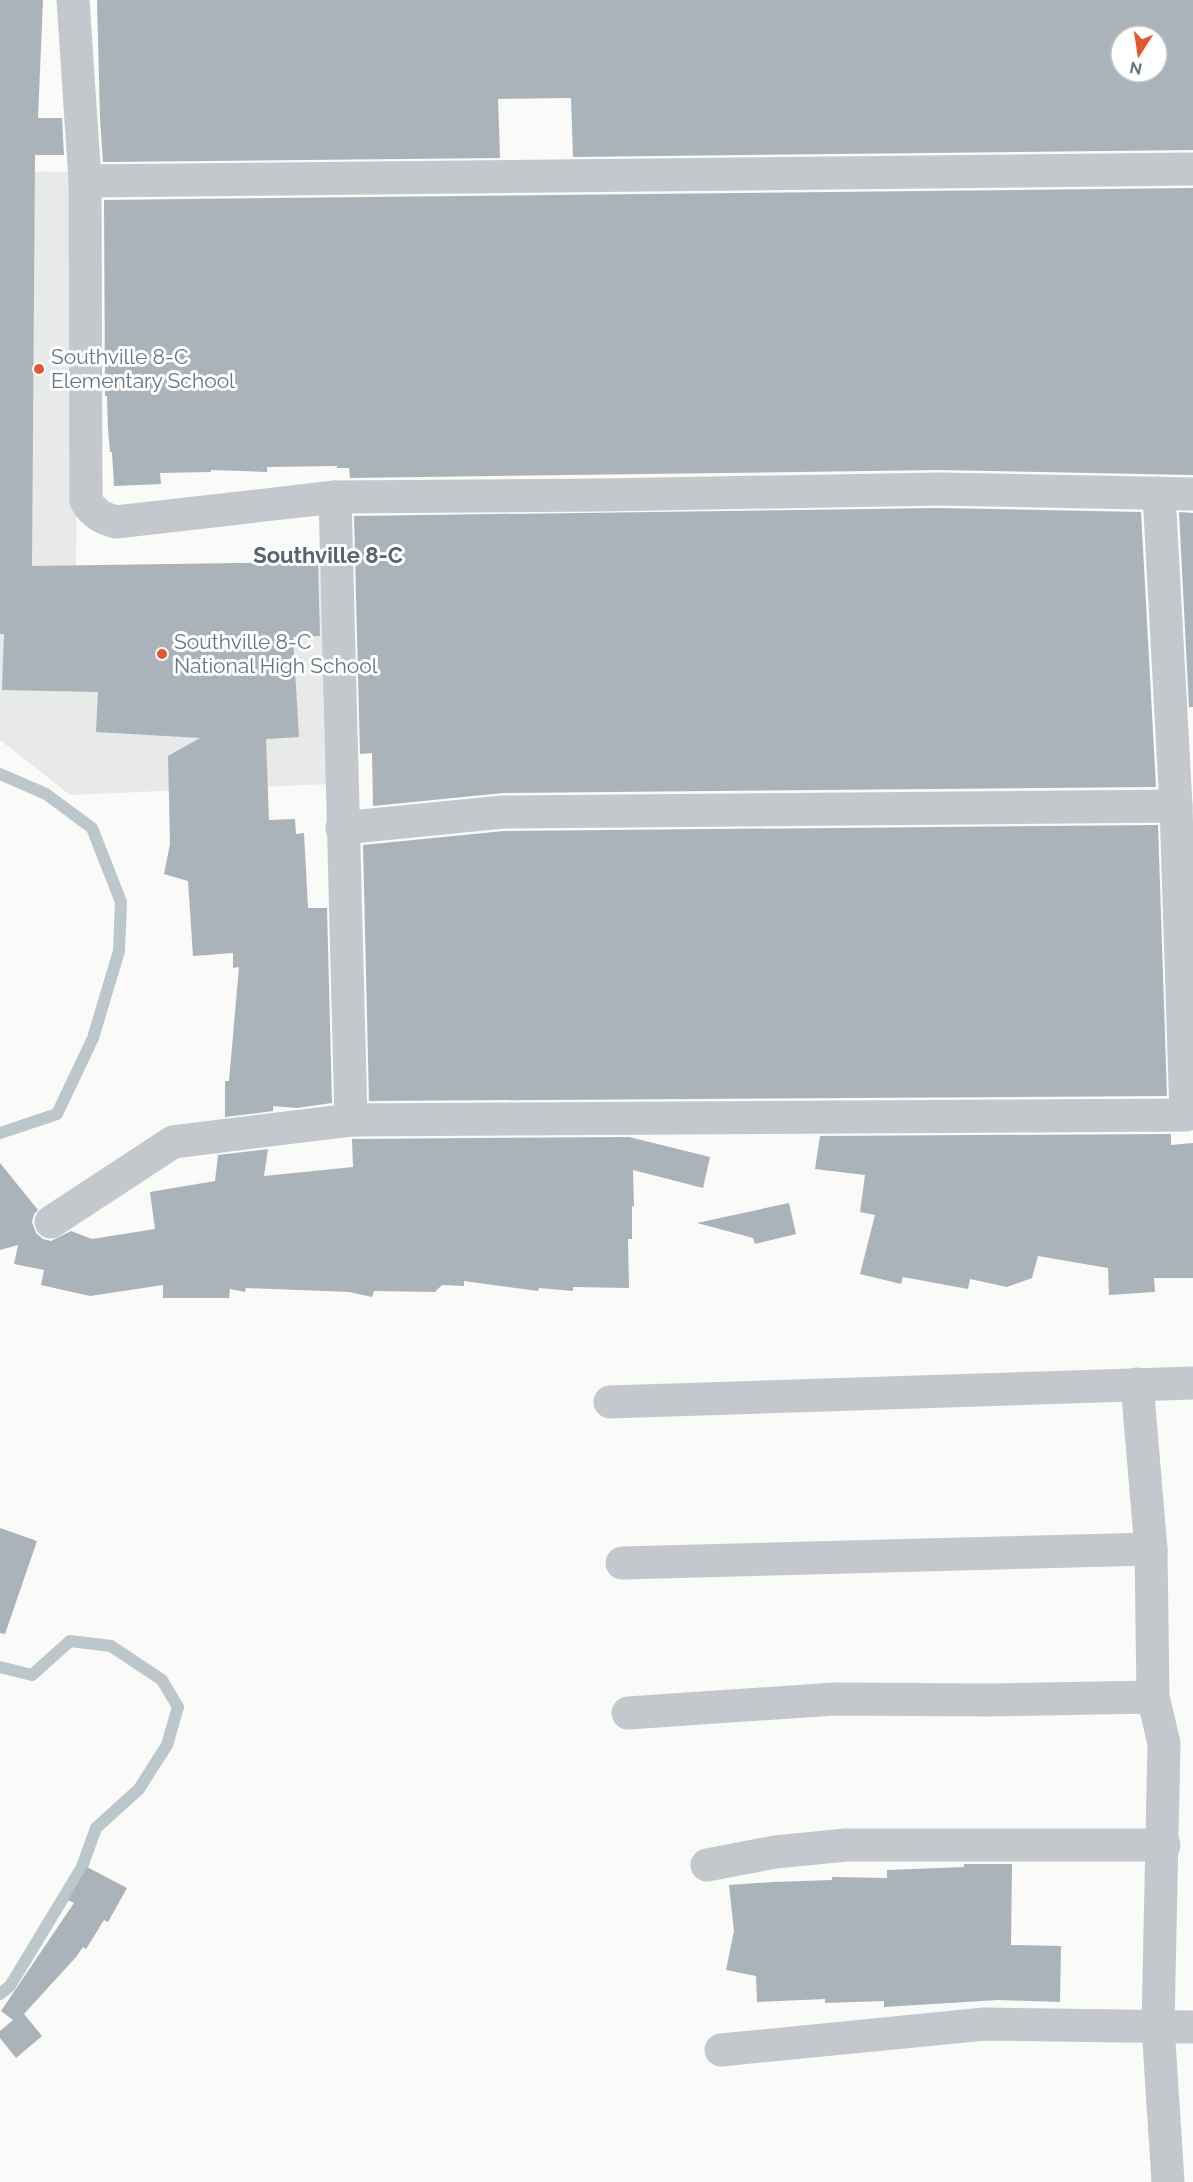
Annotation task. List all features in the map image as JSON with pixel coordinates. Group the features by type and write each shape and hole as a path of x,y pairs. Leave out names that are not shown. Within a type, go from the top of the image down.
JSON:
{"street":[{"path":"73,0 85,181 86,501 101,518 116,522 335,497 939,489 1193,494"},
{"path":"85,181 1193,169"},
{"path":"51,1222 173,1142 351,1120 1186,1115 1186,886 1176,806 1159,493"},
{"path":"335,497 351,1120"},
{"path":"342,828 503,812 1176,806"},
{"path":"610,1402 1193,1383"},
{"path":"1137,1384 1151,1549 1153,1697 1179,1744 1164,1845 1158,2026 1168,2182"},
{"path":"622,1563 1151,1549"},
{"path":"628,1713 836,1699 988,1700 1153,1697"},
{"path":"707,1865 775,1852 846,1845 1164,1845"},
{"path":"721,2050 985,2024 1193,2027"}],"shaded area":[{"name":"Southville 8-C National High School","path":"0,171 81,172 76,567 320,563 329,784 70,795 0,740"}],"building":[{"path":"0,0 43,0 38,118 62,118 64,155 35,155 32,566 318,562 320,636 293,637 299,737 266,739 269,820 295,819 296,834 304,833 308,908 327,908 332,1103 297,1108 273,1106 273,1111 225,1117 225,1081 229,1081 239,967 233,968 233,953 193,956 188,881 164,874 170,844 168,756 200,738 96,732 98,692 2,690 4,634 0,634"},
{"path":"97,0 1193,0 1193,150 573,157 571,98 498,99 500,158 103,162"},
{"path":"1193,188 1193,475 939,470 350,478 349,468 337,468 337,466 267,467 267,472 211,470 211,472 160,473 161,484 114,486 107,396 105,396 104,200"},
{"path":"939,508 1141,512 1156,787 503,793 373,806 372,753 360,754 354,516"},
{"path":"1179,512 1193,513 1193,707 1189,707"},
{"path":"1158,825 1167,1096 369,1101 363,845 504,831"},
{"path":"1171,1134 1171,1145 1193,1143 1193,1278 1154,1278 1155,1292 1109,1295 1108,1268 1038,1256 1032,1278 1007,1287 970,1279 968,1289 903,1277 901,1284 860,1274 875,1215 860,1212 865,1175 815,1169 820,1136"},
{"path":"629,1137 710,1157 703,1188 633,1170 632,1239 628,1239 629,1288 573,1287 573,1291 539,1288 538,1291 464,1281 464,1286 442,1285 435,1292 374,1291 372,1297 349,1292 246,1288 245,1292 230,1289 229,1298 163,1298 163,1285 90,1296 41,1285 44,1270 14,1264 18,1245 0,1250 0,1163 38,1210 32,1222 36,1233 43,1239 51,1241 71,1231 92,1239 155,1229 150,1192 215,1181 218,1155 268,1149 264,1176 353,1167 352,1139"},
{"path":"789,1203 796,1234 755,1244 753,1238 697,1223"},
{"path":"0,1528 37,1541 5,1634 0,1633"},
{"path":"964,1864 1012,1864 1011,1945 1061,1946 1060,2002 998,2000 884,2007 884,2001 825,2003 825,1999 757,2002 756,1976 726,1970 734,1931 729,1885 832,1880 832,1877 887,1878 887,1870 964,1867"},
{"path":"87,1867 127,1888 108,1922 104,1920 86,1949 83,1947 24,2014 42,2036 16,2058 0,2038 0,2031 13,2020 1,2011 74,1903 68,1900"}],"waterway":[{"path":"0,774 46,794 92,828 121,902 119,951 93,1038 57,1114 0,1133"},
{"path":"0,1667 32,1675 70,1641 111,1646 162,1680 178,1707 167,1745 139,1789 96,1828 82,1867 10,1986 0,1994"}],"place":[{"name":"Southville 8-C Elementary School","path":"39,369"},
{"name":"Southville 8-C National High School","path":"162,654"}],"district":[{"name":"Southville 8-C","path":"328,555"}]}
